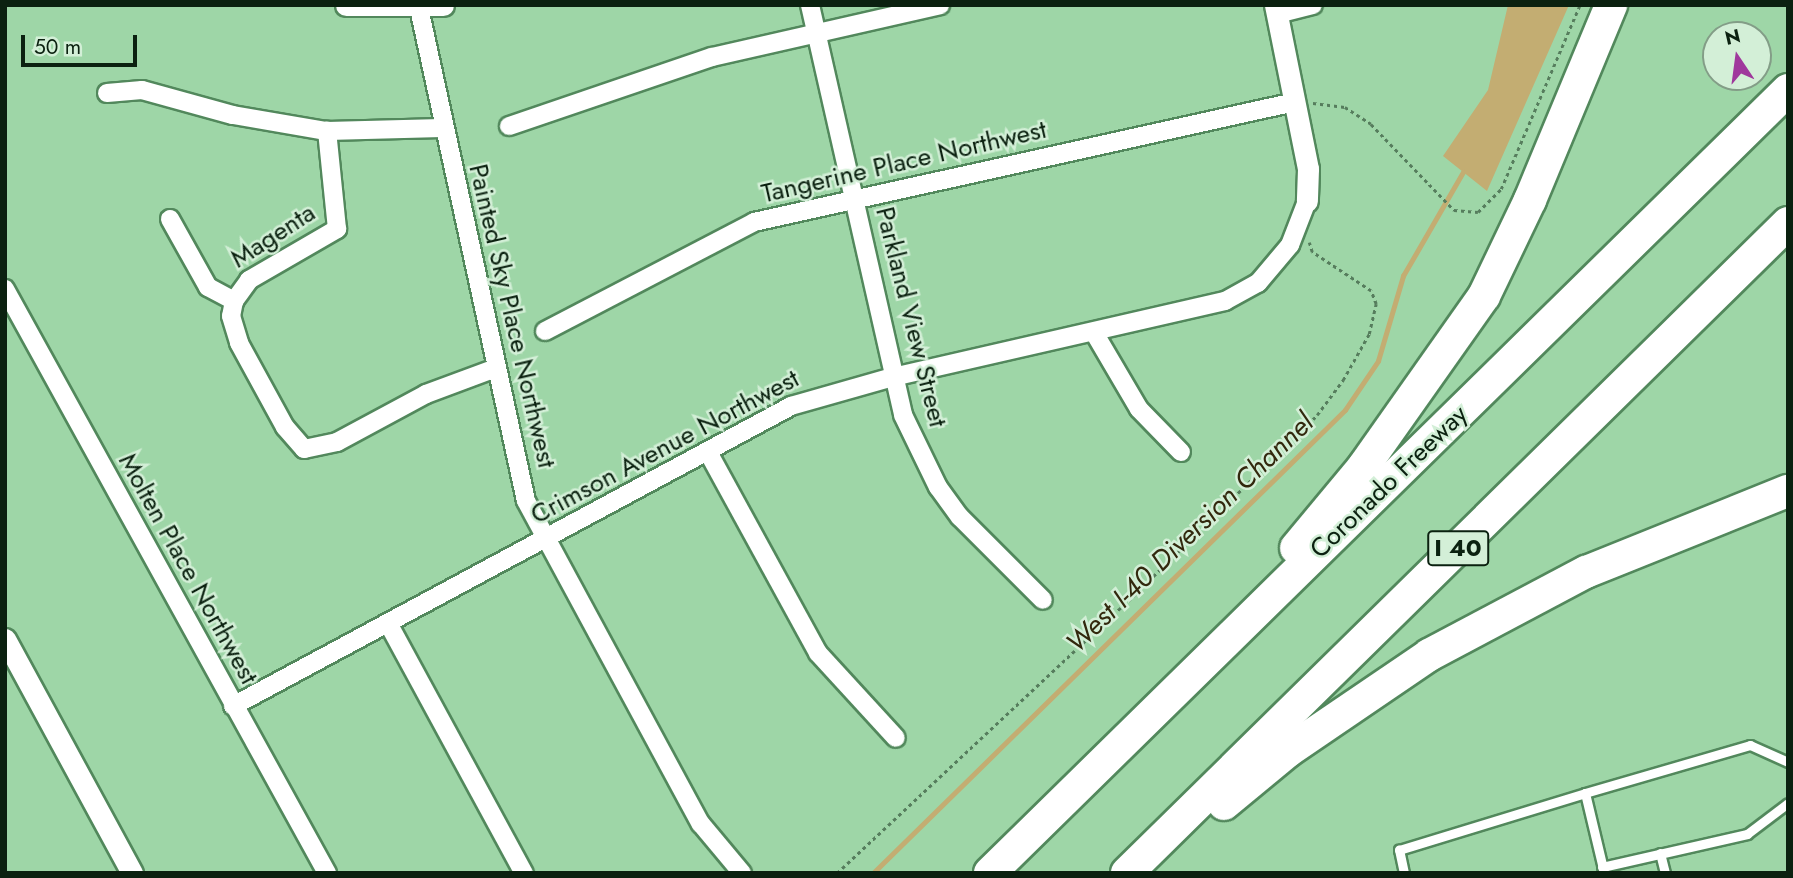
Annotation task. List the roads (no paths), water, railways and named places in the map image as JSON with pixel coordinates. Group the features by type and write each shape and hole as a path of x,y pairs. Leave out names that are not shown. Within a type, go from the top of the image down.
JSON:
{"highway":[{"path":"1166,700 1364,466 1483,296 1536,188 1611,5"},
{"name":"Coronado Freeway","path":"989,873 1788,90"},
{"name":"I 40","path":"1127,873 1788,223"},
{"path":"1148,873 1288,751 1429,655 1586,572 1788,491"}],"street":[{"path":"346,5 419,9 443,5"},
{"name":"Parkland View Street","path":"810,5 903,415 938,487 960,517 1043,600"},
{"path":"509,126 712,57 940,5"},
{"path":"1307,201 1308,169 1303,103 1276,9 1313,5"},
{"name":"Painted Sky Place Northwest","path":"419,9 442,128 526,501 701,824 742,873"},
{"path":"107,93 142,90 233,115 327,131 442,128"},
{"name":"Tangerine Place Northwest","path":"545,331 734,230 854,200 1303,103"},
{"name":"Magenta","path":"234,301 249,280 337,229 327,131"},
{"name":"Crimson Avenue Northwest","path":"233,706 800,403 893,377 1095,334 1225,301 1258,283 1290,245 1307,201"},
{"path":"170,219 208,287 234,301 231,316 239,344 285,427 304,449 337,442 426,394 496,368"},
{"name":"Molten Place Northwest","path":"8,301 327,873"},
{"path":"1095,334 1139,409 1181,453"},
{"path":"708,452 818,653 896,738"},
{"path":"388,623 524,873"},
{"path":"5,639 132,873"}],"lane":[{"path":"1404,873 1399,850 1751,745 1788,762"},
{"path":"1585,793 1603,870 1660,853 1747,834 1788,803"},
{"path":"1660,853 1665,873"}],"waterway":[{"name":"West I-40 Diversion Channel","path":"873,873 1345,410 1378,361 1403,276 1463,172"}]}
